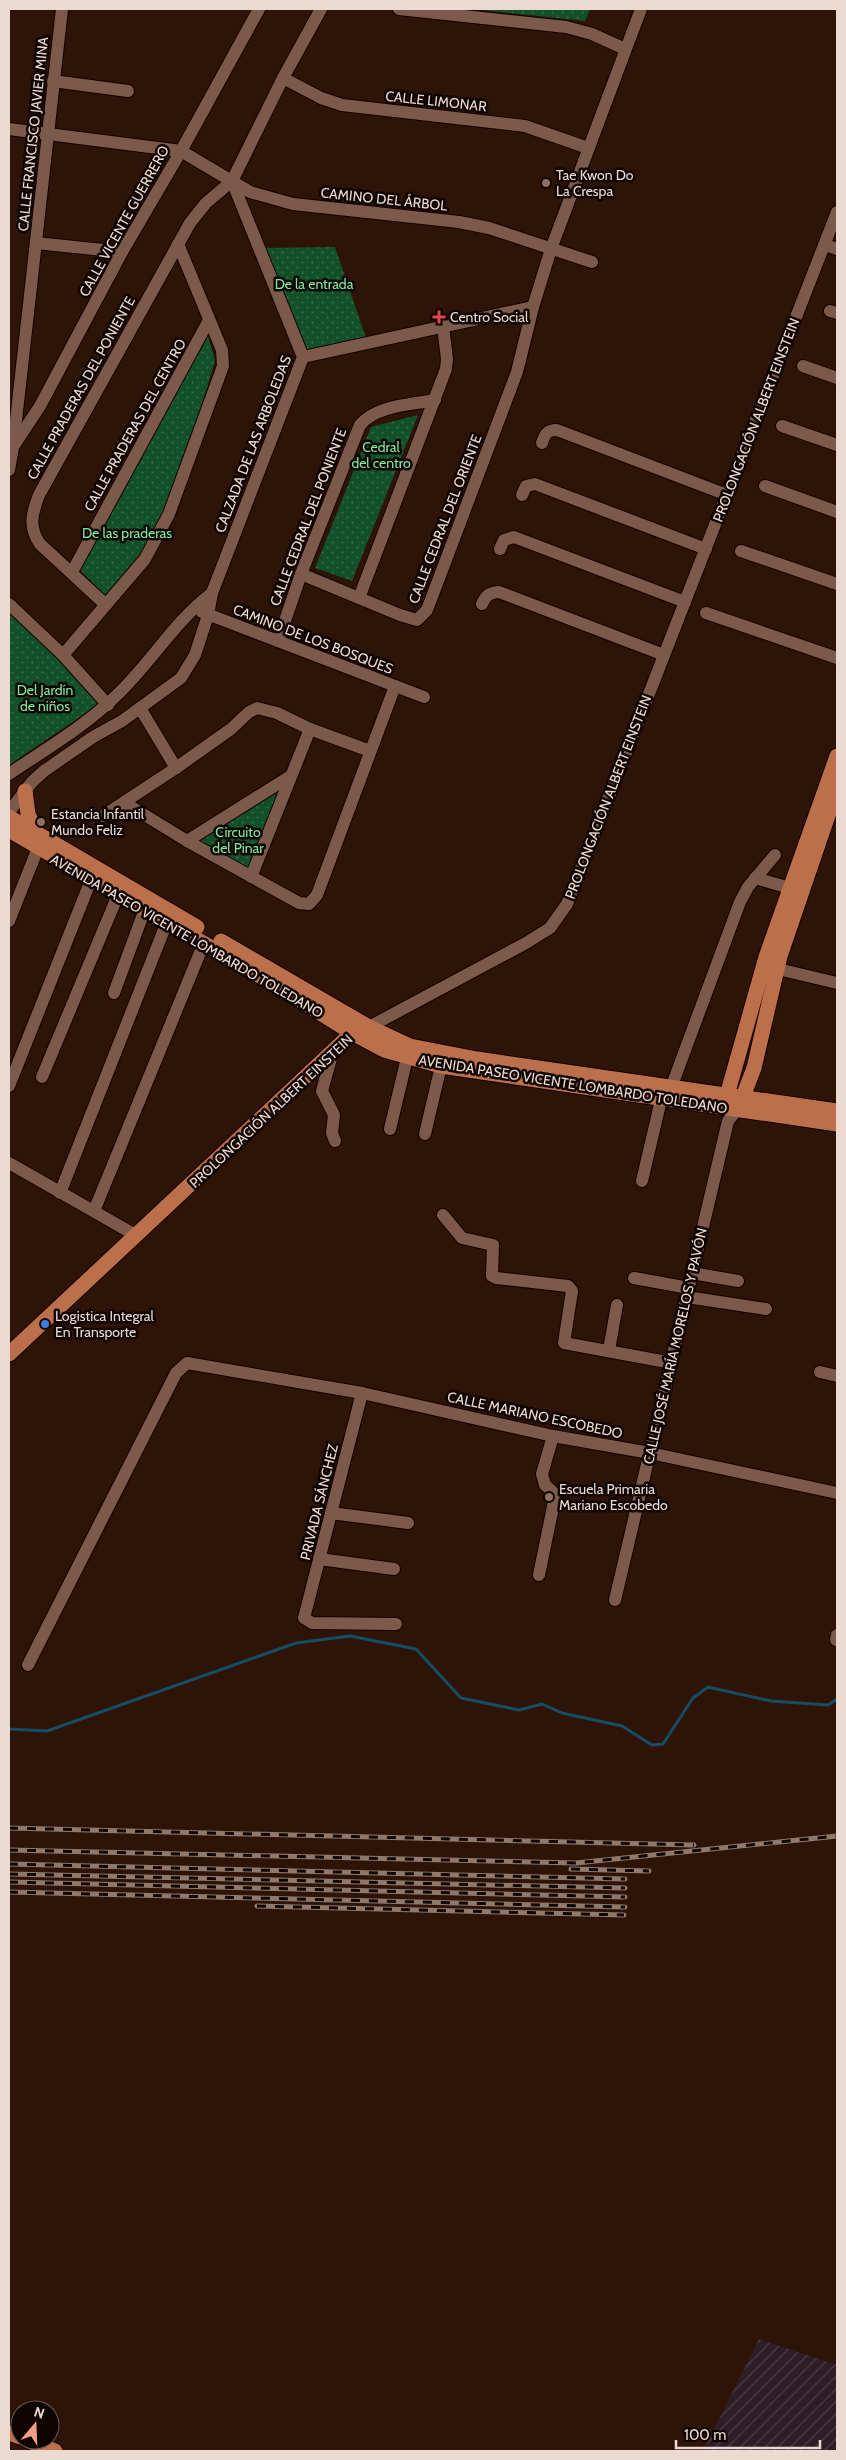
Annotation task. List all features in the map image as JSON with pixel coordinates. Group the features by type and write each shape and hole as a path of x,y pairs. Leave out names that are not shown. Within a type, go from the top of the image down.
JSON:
{"main road":[{"name":"CALLE JOSÉ MARÍA MORELOS Y PAVÓN","path":"731,1107 754,1068 778,970 790,888 837,756"},
{"name":"CALLE JOSÉ MARÍA MORELOS Y PAVÓN","path":"731,1107 766,957 786,919 837,789"},
{"path":"25,791 28,814 38,842"},
{"name":"AVENIDA PASEO VICENTE LOMBARDO TOLEDANO","path":"9,817 38,842 91,880 204,943 352,1033 384,1050 441,1066 661,1100 731,1107 837,1112"},
{"name":"AVENIDA PASEO VICENTE LOMBARDO TOLEDANO","path":"9,830 38,842 393,1040 427,1050 671,1088 731,1107 837,1124"},
{"name":"PROLONGACIÓN ALBERT EINSTEIN","path":"9,1354 352,1033 369,1027"}],"street":[{"name":"CALLE FRANCISCO JAVIER MINA","path":"9,465 13,446 62,9"},
{"name":"CALLE VICENTE GUERRERO","path":"13,446 40,406 122,252 181,151 259,9"},
{"path":"232,181 283,78 321,9"},
{"path":"399,9 566,27 592,34 625,49"},
{"path":"304,357 533,307 551,249 641,9"},
{"name":"CALLE LIMONAR","path":"283,78 321,98 342,105 525,126 588,148"},
{"path":"53,81 128,91"},
{"path":"9,129 181,151"},
{"name":"CAMINO DEL ÁRBOL","path":"181,151 250,192 293,204 459,222 489,228 592,262"},
{"name":"CALLE PRADERAS DEL PONIENTE","path":"106,604 40,544 34,536 32,525 34,510 39,495 178,244 206,203 232,181"},
{"name":"CALZADA DE LAS ARBOLEDAS","path":"9,812 44,771 93,737 140,708 181,678 189,668 208,615 212,593 304,357 232,181"},
{"name":"PROLONGACIÓN ALBERT EINSTEIN","path":"369,1027 526,943 550,928 569,899 727,495 831,247 837,212"},
{"path":"36,244 122,252"},
{"path":"63,656 145,559 158,537 169,514 222,366 222,350 178,244"},
{"name":"CALLE CEDRAL DEL ORIENTE","path":"301,574 400,615 417,620 427,610 517,372 533,307"},
{"name":"CALLE PRADERAS DEL CENTRO","path":"72,572 209,320"},
{"path":"359,598 435,400 447,359 443,326"},
{"path":"803,366 837,378"},
{"name":"CALLE CEDRAL DEL PONIENTE","path":"278,641 301,574 360,426 366,418 376,412 435,400"},
{"path":"782,426 837,444"},
{"path":"542,443 545,434 550,430 557,430 727,495"},
{"path":"522,495 526,486 535,484 706,549"},
{"path":"764,486 837,512"},
{"path":"500,549 504,540 514,537 685,602"},
{"path":"741,551 837,584"},
{"path":"482,604 485,596 490,593 499,592 664,655"},
{"path":"9,774 108,705 134,678 192,608 212,593"},
{"path":"9,604 63,656 108,705"},
{"name":"CAMINO DE LOS BOSQUES","path":"192,608 424,697"},
{"path":"706,613 837,658"},
{"path":"125,803 187,841 305,905 312,903 317,895 395,686"},
{"path":"140,708 176,768"},
{"path":"103,816 176,768 231,729 248,712 257,708 268,710 310,729 370,751"},
{"path":"84,723 93,737"},
{"path":"251,876 310,729"},
{"path":"187,841 289,778"},
{"path":"9,921 38,842"},
{"path":"671,1088 740,902 755,878 775,855"},
{"path":"755,878 790,888"},
{"path":"9,1086 91,880"},
{"path":"42,1077 118,895"},
{"path":"114,993 145,910"},
{"path":"60,1193 167,922"},
{"path":"94,1212 204,943"},
{"path":"778,970 837,983"},
{"path":"333,1051 322,1092 334,1115 332,1133 335,1142"},
{"path":"390,1129 407,1058"},
{"path":"426,1134 441,1066"},
{"path":"642,1181 661,1100"},
{"name":"CALLE JOSÉ MARÍA MORELOS Y PAVÓN","path":"615,1600 731,1107"},
{"path":"9,1163 137,1236"},
{"path":"443,1215 459,1236 493,1245 492,1276 568,1286 572,1291 564,1343 672,1363"},
{"path":"692,1273 738,1281"},
{"path":"634,1278 688,1293 766,1309"},
{"path":"609,1350 617,1305"},
{"name":"CALLE MARIANO ESCOBEDO","path":"28,1665 176,1373 187,1363 362,1393 553,1436 650,1453 837,1493"},
{"path":"820,1372 837,1376"},
{"name":"PRIVADA SÁNCHEZ","path":"362,1393 304,1618 312,1623 396,1624"},
{"path":"539,1575 554,1502 553,1492 544,1485 542,1474 553,1436"},
{"path":"332,1513 408,1523"},
{"path":"319,1559 394,1570"}],"shaded area":[{"path":"759,2339 837,2365 837,2451 703,2451"}],"green space":[{"path":"474,9 590,9 585,21"},
{"name":"De la entrada","path":"335,247 366,338 308,356 266,248"},
{"name":"De las praderas","path":"208,336 215,361 197,421 164,513 144,549 105,595 80,570"},
{"name":"Cedral del centro","path":"418,415 352,581 315,568 371,427"},
{"name":"Del Jardín de niños","path":"9,613 56,657 99,704 9,765"},
{"name":"Circuito del Pinar","path":"280,789 250,872 194,840"}],"waterway":[{"path":"9,1729 47,1731 296,1643 350,1636 416,1649 461,1698 519,1710 542,1704 562,1713 622,1726 652,1745 663,1744 693,1698 708,1687 771,1701 828,1705 837,1699"}],"railway":[{"path":"9,1828 694,1845"},
{"path":"9,1850 576,1863 837,1836"},
{"path":"9,1864 625,1879"},
{"path":"571,1869 649,1871"},
{"path":"9,1874 625,1888"},
{"path":"9,1882 625,1897"},
{"path":"9,1892 625,1907"},
{"path":"257,1906 624,1915"}],"place":[{"name":"Tae Kwon Do La Crespa","path":"546,183"},
{"name":"Centro Social","path":"439,317"},
{"name":"Estancia Infantil Mundo Feliz","path":"41,822"},
{"name":"Logistica Integral En Transporte","path":"45,1324"},
{"name":"Escuela Primaria Mariano Escobedo","path":"549,1497"}]}
